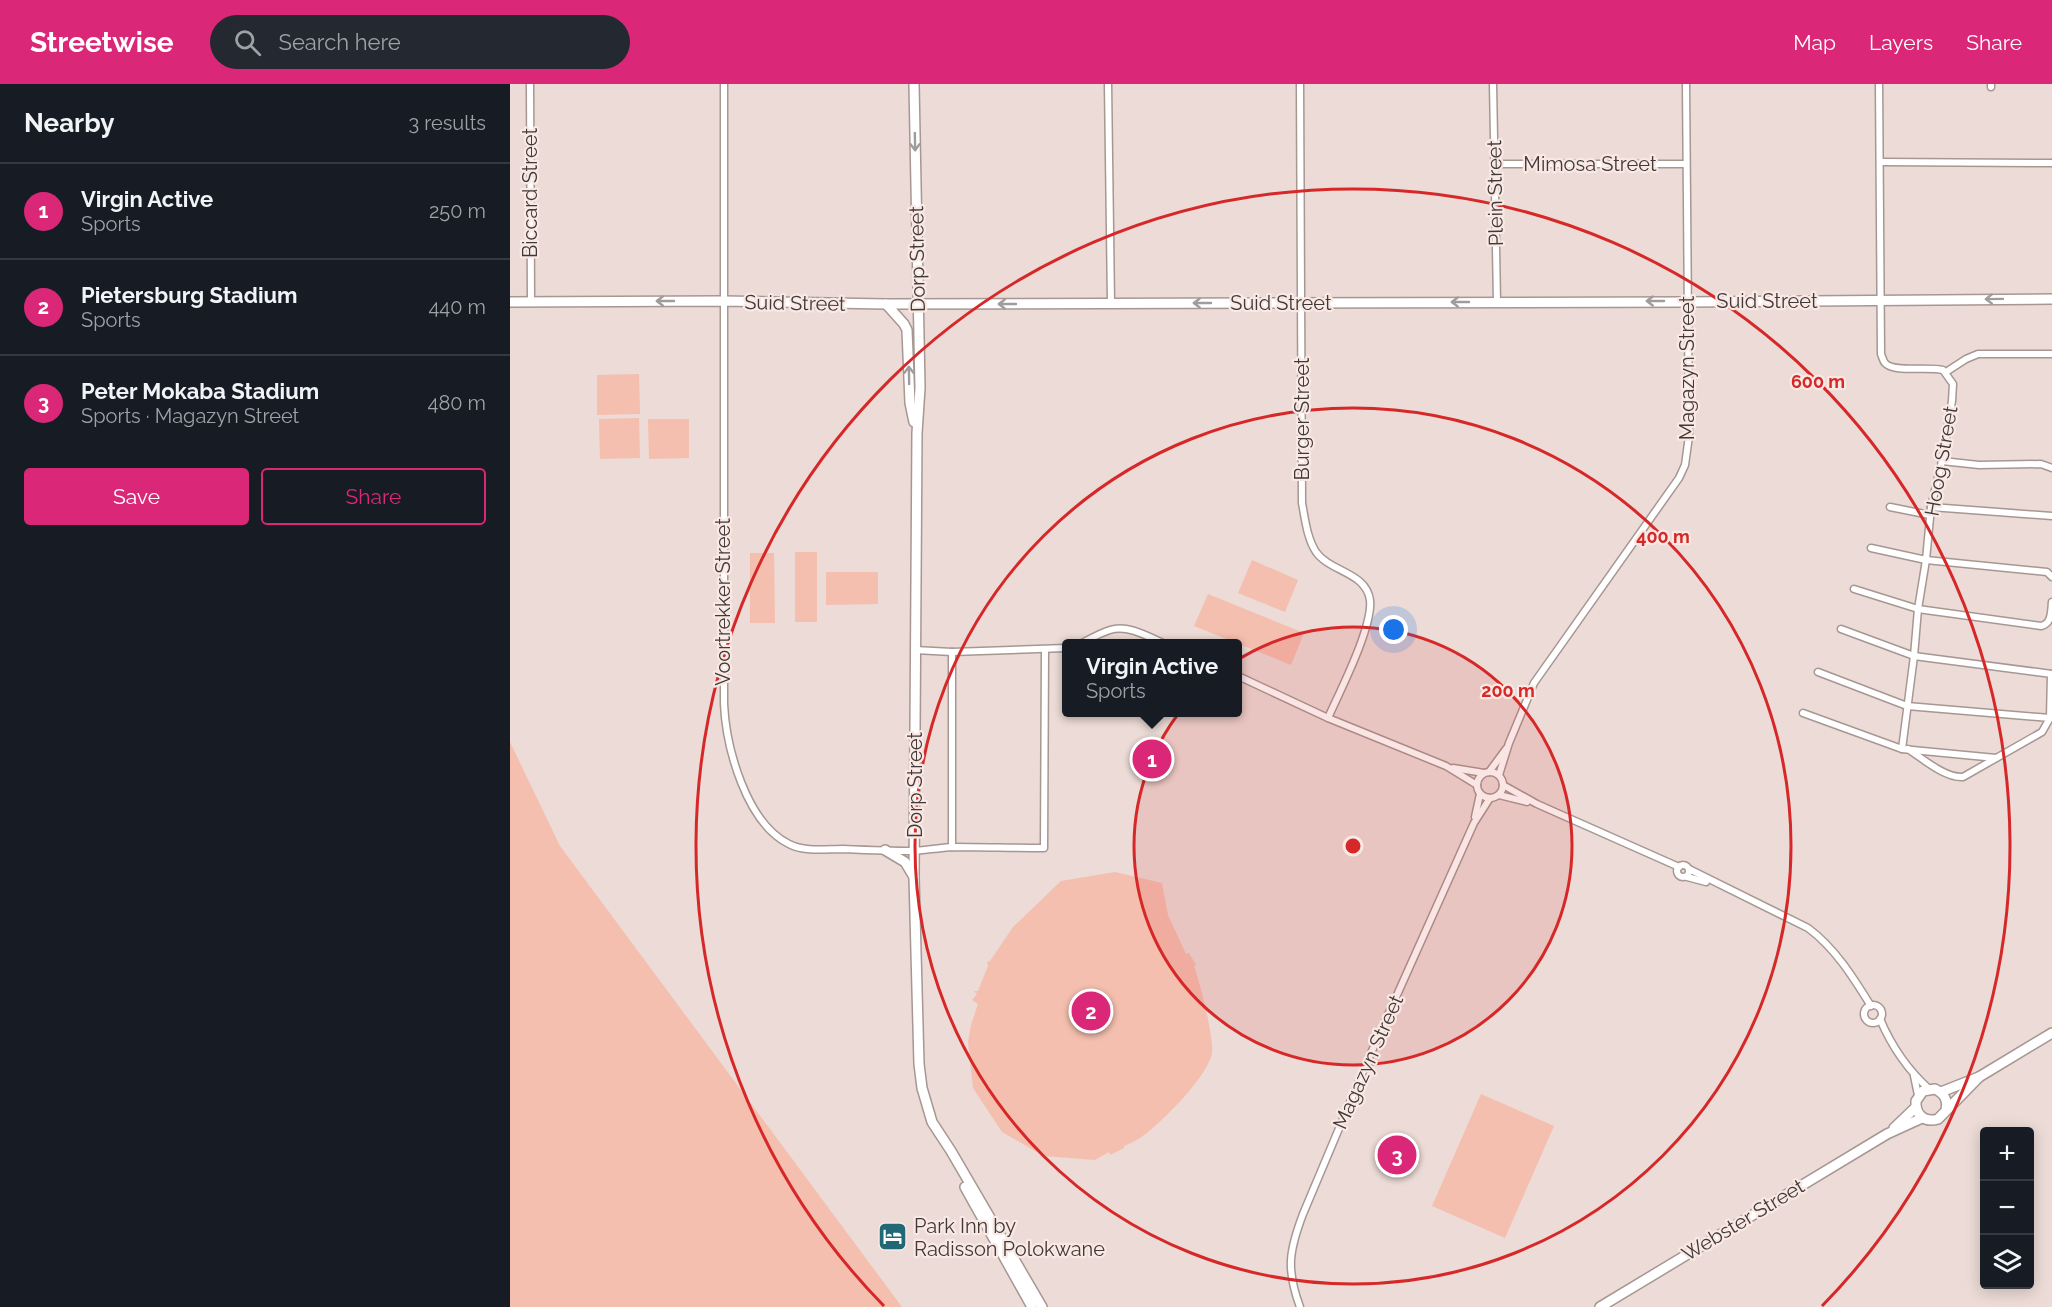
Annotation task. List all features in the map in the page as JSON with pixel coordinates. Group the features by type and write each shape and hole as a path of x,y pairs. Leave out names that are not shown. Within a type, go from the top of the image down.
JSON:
{"street":[{"name":"Biccard Street","path":"530,84 531,302"},
{"name":"Voortrekker Street","path":"724,84 725,727 736,768 758,815 787,844 795,847 885,850 1044,848 1045,650"},
{"name":"Dorp Street","path":"914,84 920,388 917,433 914,877 919,1064 922,1088 932,1122 1042,1307"},
{"path":"1108,84 1111,303"},
{"name":"Burger Street","path":"1300,84 1302,503 1313,546 1321,558 1358,580 1370,598 1365,631 1328,718"},
{"name":"Plein Street","path":"1493,84 1497,302"},
{"name":"Magazyn Street","path":"1499,775 1509,743 1534,683 1664,502 1682,472 1689,436 1686,84"},
{"path":"1879,84 1881,354 1885,363 1892,367 1935,368 1946,372 1978,354 2052,354"},
{"path":"1881,162 2052,163"},
{"name":"Mimosa Street","path":"1494,164 1686,164"},
{"name":"Suid Street","path":"510,302 918,304 2052,299"},
{"name":"Dorp Street","path":"886,304 907,330 910,403 917,433"},
{"name":"Hoog Street","path":"1905,749 1906,706 1931,507 1942,461 1953,384 1946,372"},
{"path":"1942,461 1979,465 2040,464 2052,468"},
{"path":"1890,507 1930,515"},
{"path":"1931,507 2052,516"},
{"path":"1871,548 1926,560 2037,570 2047,572 2052,578"},
{"path":"1854,589 1918,609 2041,626 2049,621 2052,602"},
{"path":"1092,639 1115,629 1135,631 1153,639"},
{"path":"1803,713 1905,749 1956,777 1964,777 1973,773 2042,732 2050,718 2052,674 1914,656 1841,629"},
{"path":"915,650 952,652 1062,648"},
{"path":"951,848 952,652"},
{"path":"1818,672 1906,706 2050,718"},
{"path":"1242,678 1328,718 1446,766 1477,785"},
{"name":"Magazyn Street","path":"1487,772 1509,743"},
{"path":"1905,749 1996,758"},
{"path":"1446,766 1499,775 1503,785 1536,804 1678,869 1686,866 1719,885 1756,900 1808,928 1819,936 1839,958 1859,986 1868,1007 1866,1019 1877,1021 1914,1076 1929,1089 1941,1092 1979,1077 2052,1033"},
{"path":"1487,772 1478,780 1480,794 1490,798 1499,795 1536,804"},
{"path":"1499,795 1503,785"},
{"name":"Magazyn Street","path":"1474,823 1480,794"},
{"name":"Magazyn Street","path":"1300,1307 1290,1270 1294,1236 1302,1214 1366,1062 1474,823 1490,798"},
{"path":"885,850 905,862 914,877"},
{"path":"1678,869 1680,877 1719,885"},
{"path":"1686,877 1689,869"},
{"path":"1868,1007 1880,1009 1877,1021"},
{"path":"1914,1076 1918,1095 1916,1107 1922,1118 1933,1121 1938,1119 1979,1077"},
{"path":"1918,1095 1929,1089"},
{"path":"1941,1092 1947,1104 1946,1110"},
{"name":"Webster Street","path":"1887,1134 1916,1107"},
{"name":"Webster Street","path":"1599,1307 1887,1134 1922,1118"},
{"name":"Dorp Street","path":"939,1134 941,1145 1032,1307"}],"shaded area":[{"path":"639,374 640,414 597,415 597,375"},
{"path":"639,418 640,458 600,459 599,419"},
{"path":"648,419 689,419 689,458 649,459"},
{"path":"795,552 817,552 817,622 795,622"},
{"path":"750,553 774,553 775,623 750,623"},
{"path":"1252,560 1298,580 1285,612 1238,593"},
{"path":"826,572 878,572 878,604 826,605"},
{"path":"1208,594 1304,633 1291,665 1242,645 1242,639 1226,639 1194,626"},
{"path":"510,742 560,846 902,1307 510,1307"},
{"path":"1115,872 1162,883 1168,915 1186,954 1189,953 1196,965 1194,966 1209,1023 1212,1053 1202,1074 1173,1109 1124,1148 1110,1155 1109,1152 1095,1160 1044,1156 1002,1132 973,1088 968,1042 978,1004 972,1000 977,994 974,991 978,991 988,966 987,962 990,961 1013,927 1061,881"},
{"path":"1481,1094 1554,1126 1505,1238 1432,1206"}],"place":[{"name":"Virgin Active","path":"1152,759"},
{"name":"Pietersburg Stadium","path":"1091,1011"},
{"name":"Peter Mokaba Stadium","path":"1397,1155"},
{"name":"Park Inn by Radisson Polokwane","path":"893,1237"}]}
